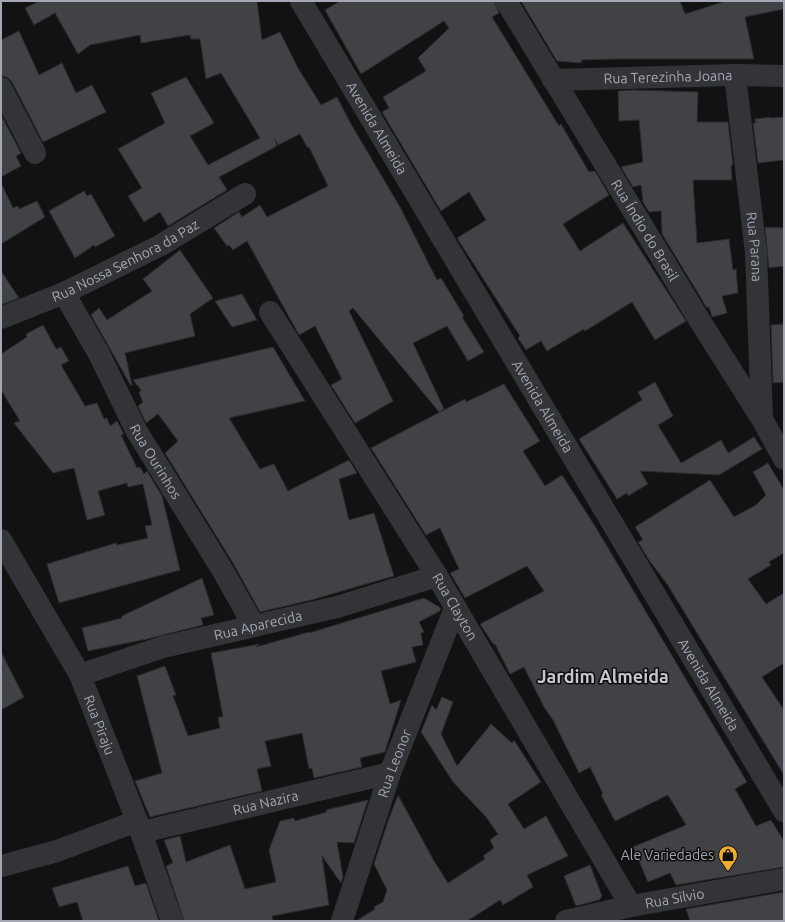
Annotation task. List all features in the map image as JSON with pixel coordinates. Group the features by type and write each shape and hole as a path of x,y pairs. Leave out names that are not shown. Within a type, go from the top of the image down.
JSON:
{"street":[{"name":"Rua Índio do Brasil","path":"506,1 552,80 762,419 784,460"},
{"name":"Avenida Almeida","path":"310,6 784,811"},
{"name":"Rua Terezinha Joana","path":"552,80 735,75 784,76"},
{"name":"Rua Parana","path":"735,75 756,253 762,419"},
{"path":"1,88 35,153"},
{"name":"Rua Nossa Senhora da Paz","path":"1,318 64,293 161,245 245,194"},
{"name":"Rua Ourinhos","path":"64,293 99,354 136,430 223,571 254,626"},
{"name":"Rua Clayton","path":"270,312 437,576 631,906"},
{"name":"Rua Piraju","path":"1,540 80,674 140,827 172,921"},
{"name":"Rua Aparecida","path":"80,674 163,647 337,606 437,576"},
{"name":"Rua Leonor","path":"342,921 390,773 455,608"},
{"name":"Rua Nazira","path":"1,866 140,827 390,773"},
{"name":"Rua Silvio","path":"566,921 631,906 784,880"}],"building":[{"path":"40,1 257,1 262,40 280,32 298,68 321,105 337,97 351,124 400,207 437,280 441,278 464,316 462,317 484,352 468,361 447,326 413,343 444,409 439,412 353,308 349,311 393,401 355,423 331,385 342,379 315,326 299,335 247,241 233,250 229,245 227,246 214,228 239,212 242,217 260,205 267,217 328,186 309,147 307,147 300,134 278,145 275,139 277,146 219,177 227,190 168,226 160,212 144,222 128,196 142,188 118,149 165,123 151,93 186,77 214,123 190,136 208,165 260,138 221,73 206,79 200,39 191,39 190,35 141,43 140,35 90,45 78,54 55,13 34,25 25,8"},
{"path":"340,1 494,1 499,13 492,17 559,126 561,124 589,172 595,171 609,195 563,224 580,251 623,223 686,321 655,340 632,302 585,331 584,329 547,351 541,341 526,350 518,338 520,336 457,238 486,220 469,192 441,211 382,112 389,108 383,97 426,71 418,58 449,28 444,21 361,74 325,10"},
{"path":"521,1 680,1 685,14 726,1 784,1 784,9 745,17 754,59 615,59 581,60 582,63 557,61"},
{"path":"19,31 39,75 62,63 76,93 92,85 106,112 43,142 12,82 7,77 1,76 1,40"},
{"path":"618,91 698,92 697,122 728,122 733,165 731,165 732,180 693,180 697,243 729,239 733,270 736,269 738,293 722,296 727,313 712,317 709,307 707,308 662,234 661,211 649,212 643,202 641,185 633,187 621,167 643,162 639,120 619,121"},
{"path":"1,115 21,153 16,156 21,166 1,177"},
{"path":"784,117 784,160 758,163 753,123 756,123 755,119"},
{"path":"1,183 13,208 18,206 19,209 37,201 45,217 1,244"},
{"path":"84,191 87,196 91,194 115,236 95,247 94,245 75,258 49,211"},
{"path":"765,227 784,228 784,266 769,268"},
{"path":"180,250 213,298 190,314 195,336 125,353 131,386 91,315 99,308 107,320 152,291 143,279"},
{"path":"1,271 19,298 1,305"},
{"path":"242,294 257,320 232,327 215,301"},
{"path":"784,324 784,382 773,383 771,325"},
{"path":"43,325 56,349 61,347 69,361 61,365 85,406 97,403 104,419 107,418 110,426 117,421 124,434 121,435 137,468 140,467 144,474 147,471 162,496 180,570 59,603 47,564 116,543 117,545 148,538 145,526 152,525 143,484 128,487 127,483 98,491 105,515 87,520 74,468 53,473 14,423 20,421 1,390 1,354 27,337 26,334"},
{"path":"273,347 305,401 229,418 260,469 274,464 288,491 349,460 357,473 339,479 349,520 374,513 394,576 311,600 260,612 233,563 165,453 178,441 158,414 146,423 138,406 143,402 139,393 141,390 133,380"},
{"path":"655,382 673,416 658,425 681,463 721,440 728,453 754,437 762,449 719,475 640,471 648,484 628,496 627,493 617,499 579,439 642,400 638,392"},
{"path":"504,384 540,441 523,451 545,486 562,475 595,526 747,782 735,789 756,826 771,820 784,841 784,867 676,885 670,873 648,882 633,847 686,825 668,795 615,821 601,795 603,794 590,767 579,773 553,720 544,707 524,667 510,674 495,644 494,645 480,624 544,591 527,566 465,598 450,573 459,569 440,528 426,535 371,448 465,399 466,402"},
{"path":"768,463 784,490 784,553 769,562 771,565 748,579 766,604 784,593 784,663 762,677 784,710 784,775 667,584 638,542 643,540 635,527 710,480 734,517 756,505 766,495 753,472"},
{"path":"202,578 214,615 201,618 203,625 147,639 88,651 82,628 122,618 122,616"},
{"path":"424,598 441,608 440,611 419,622 424,632 421,633 423,645 412,647 416,662 381,671 390,704 401,700 385,752 360,758 362,767 314,778 312,768 309,769 302,733 265,741 271,766 257,769 262,791 150,817 135,781 162,773 137,676 165,666 176,695 173,696 188,736 220,728 218,717 223,717 211,653 260,644 256,647 309,633"},
{"path":"1,652 24,697 1,710"},
{"path":"442,697 453,702 441,734 457,766 491,724 512,743 514,740 541,782 508,804 524,829 546,816 568,856 527,875 533,887 503,905 500,900 467,921 356,921 383,902 387,890 374,864 398,795 434,861 448,883 485,859 483,856 494,848 490,840 498,834 486,817 453,782 421,732 432,705 436,710"},
{"path":"368,800 354,843 337,842 343,877 341,883 322,856 329,905 272,916 273,921 184,921 166,866 173,863 164,840 180,836 186,862 230,845 245,889 276,882 269,850 280,821 294,818 295,821 327,812 326,810"},
{"path":"590,865 602,896 599,900 576,906 564,876"},
{"path":"128,866 135,886 146,883 159,921 83,921 77,902 59,907 52,888"},
{"path":"784,892 784,921 690,921 686,909"}],"place":[{"name":"Ale Variedades","path":"728,872"}],"district":[{"name":"Jardim Almeida","path":"603,676"}]}
